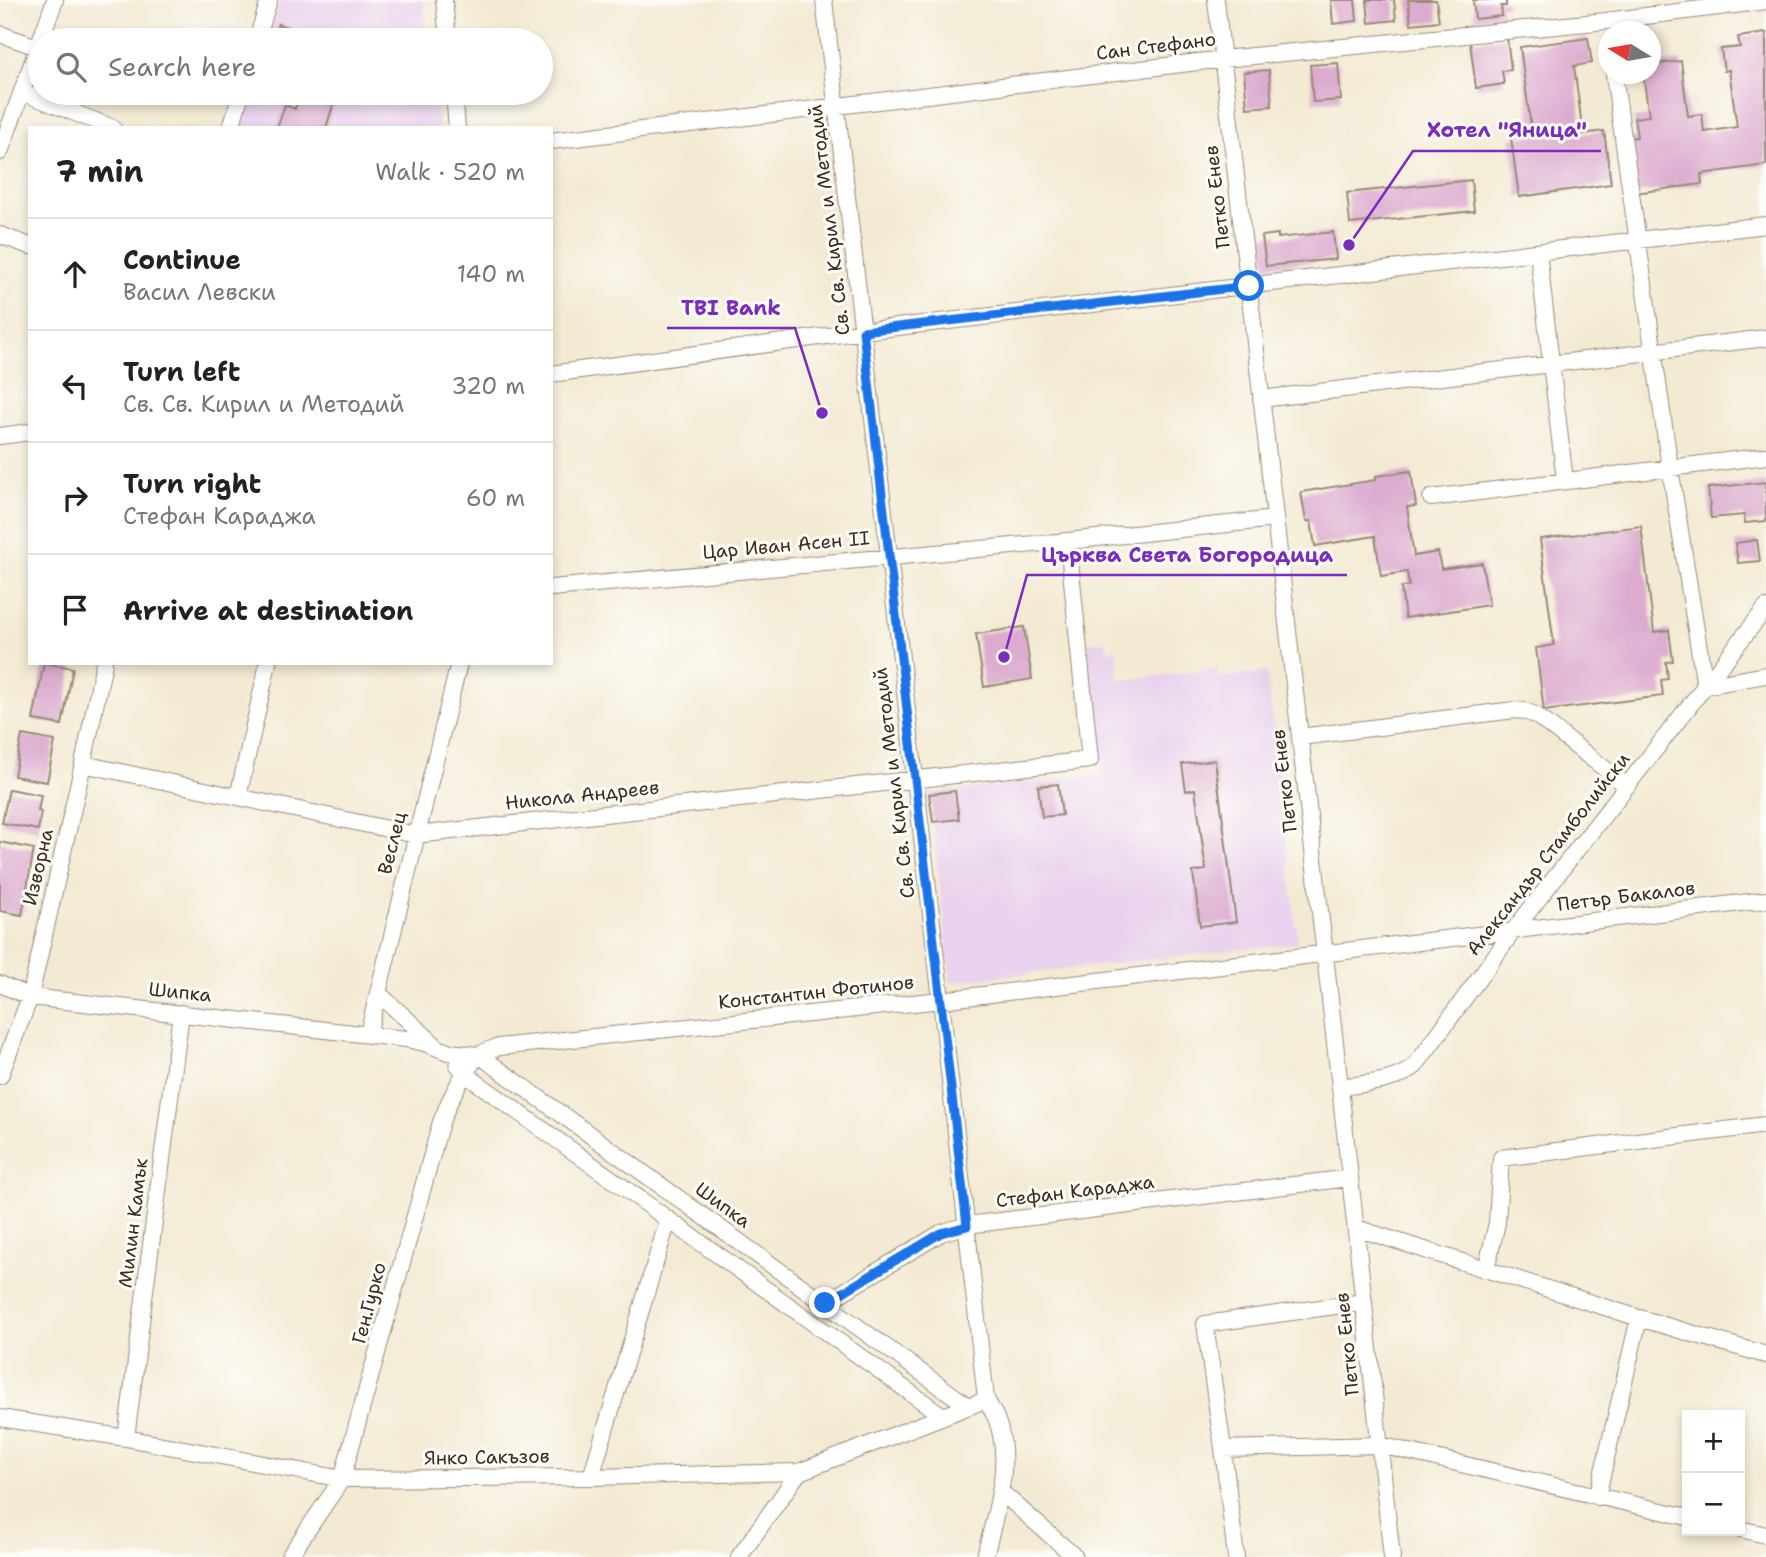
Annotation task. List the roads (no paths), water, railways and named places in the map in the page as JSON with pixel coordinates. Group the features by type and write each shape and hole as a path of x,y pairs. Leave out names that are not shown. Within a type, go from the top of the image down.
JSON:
{"street":[{"path":"44,28 55,0"},
{"path":"261,28 269,0"},
{"path":"444,0 447,28"},
{"name":"Св. Св. Кирил и Методий","path":"824,0 986,1399 996,1419 1002,1442 1003,1467 985,1557"},
{"name":"Петко Енев","path":"1216,0 1392,1557"},
{"name":"Сан Стефано","path":"1606,21 1766,1"},
{"name":"Сан Стефано","path":"553,141 1223,59 1598,22"},
{"path":"0,34 28,44"},
{"path":"0,152 28,74"},
{"path":"1615,84 1670,468 1705,686 1766,675"},
{"path":"22,92 28,94"},
{"path":"55,105 108,126"},
{"path":"232,126 238,105"},
{"path":"455,105 457,126"},
{"path":"553,374 863,331 1766,225"},
{"path":"0,235 28,245"},
{"path":"1538,251 1565,481"},
{"path":"1261,399 1766,338"},
{"path":"0,436 28,432"},
{"path":"1431,498 1766,456"},
{"name":"Цар Иван Асен II","path":"553,588 1068,541 1275,519"},
{"name":"Никола Андреев","path":"83,764 416,835 1090,760 1068,541"},
{"name":"Александър Стамболийски","path":"1340,1087 1405,1075 1415,1066 1514,930 1766,608"},
{"name":"Изворна","path":"0,1076 30,997 104,665"},
{"path":"238,797 268,665"},
{"name":"Веслец","path":"368,1034 458,665"},
{"path":"1300,737 1514,709 1525,710 1538,716 1627,786"},
{"name":"Петър Бакалов","path":"1325,953 1766,900"},
{"name":"Константин Фотинов","path":"479,1055 498,1047 941,1000 1325,953"},
{"name":"Шипка","path":"0,984 30,997 368,1034 479,1055 968,1406"},
{"path":"378,993 443,1050 465,1074 943,1416"},
{"name":"Милин Камък","path":"126,1438 181,1013"},
{"name":"Ген.Гурко","path":"289,1557 342,1479 441,1122 446,1107 479,1055"},
{"path":"1486,1270 1497,1223 1501,1158 1766,1125"},
{"name":"Стефан Караджа","path":"825,1303 941,1233 967,1226 1350,1178"},
{"path":"591,1477 668,1220"},
{"path":"1356,1228 1639,1318 1766,1354"},
{"path":"1236,1557 1205,1324 1364,1302"},
{"path":"1597,1496 1639,1318"},
{"name":"Янко Сакъзов","path":"0,1418 126,1438 342,1479 591,1477 799,1472 986,1399"},
{"path":"1223,1448 1380,1445 1682,1516"},
{"path":"739,1557 799,1472"},
{"path":"999,1491 1075,1557"},
{"path":"1745,1530 1766,1535"}],"place":[{"name":"Хотел \"Яница\"","path":"1349,245"},
{"name":"TBI Bank","path":"822,413"},
{"name":"Църква Света Богородица","path":"1004,657"}]}
